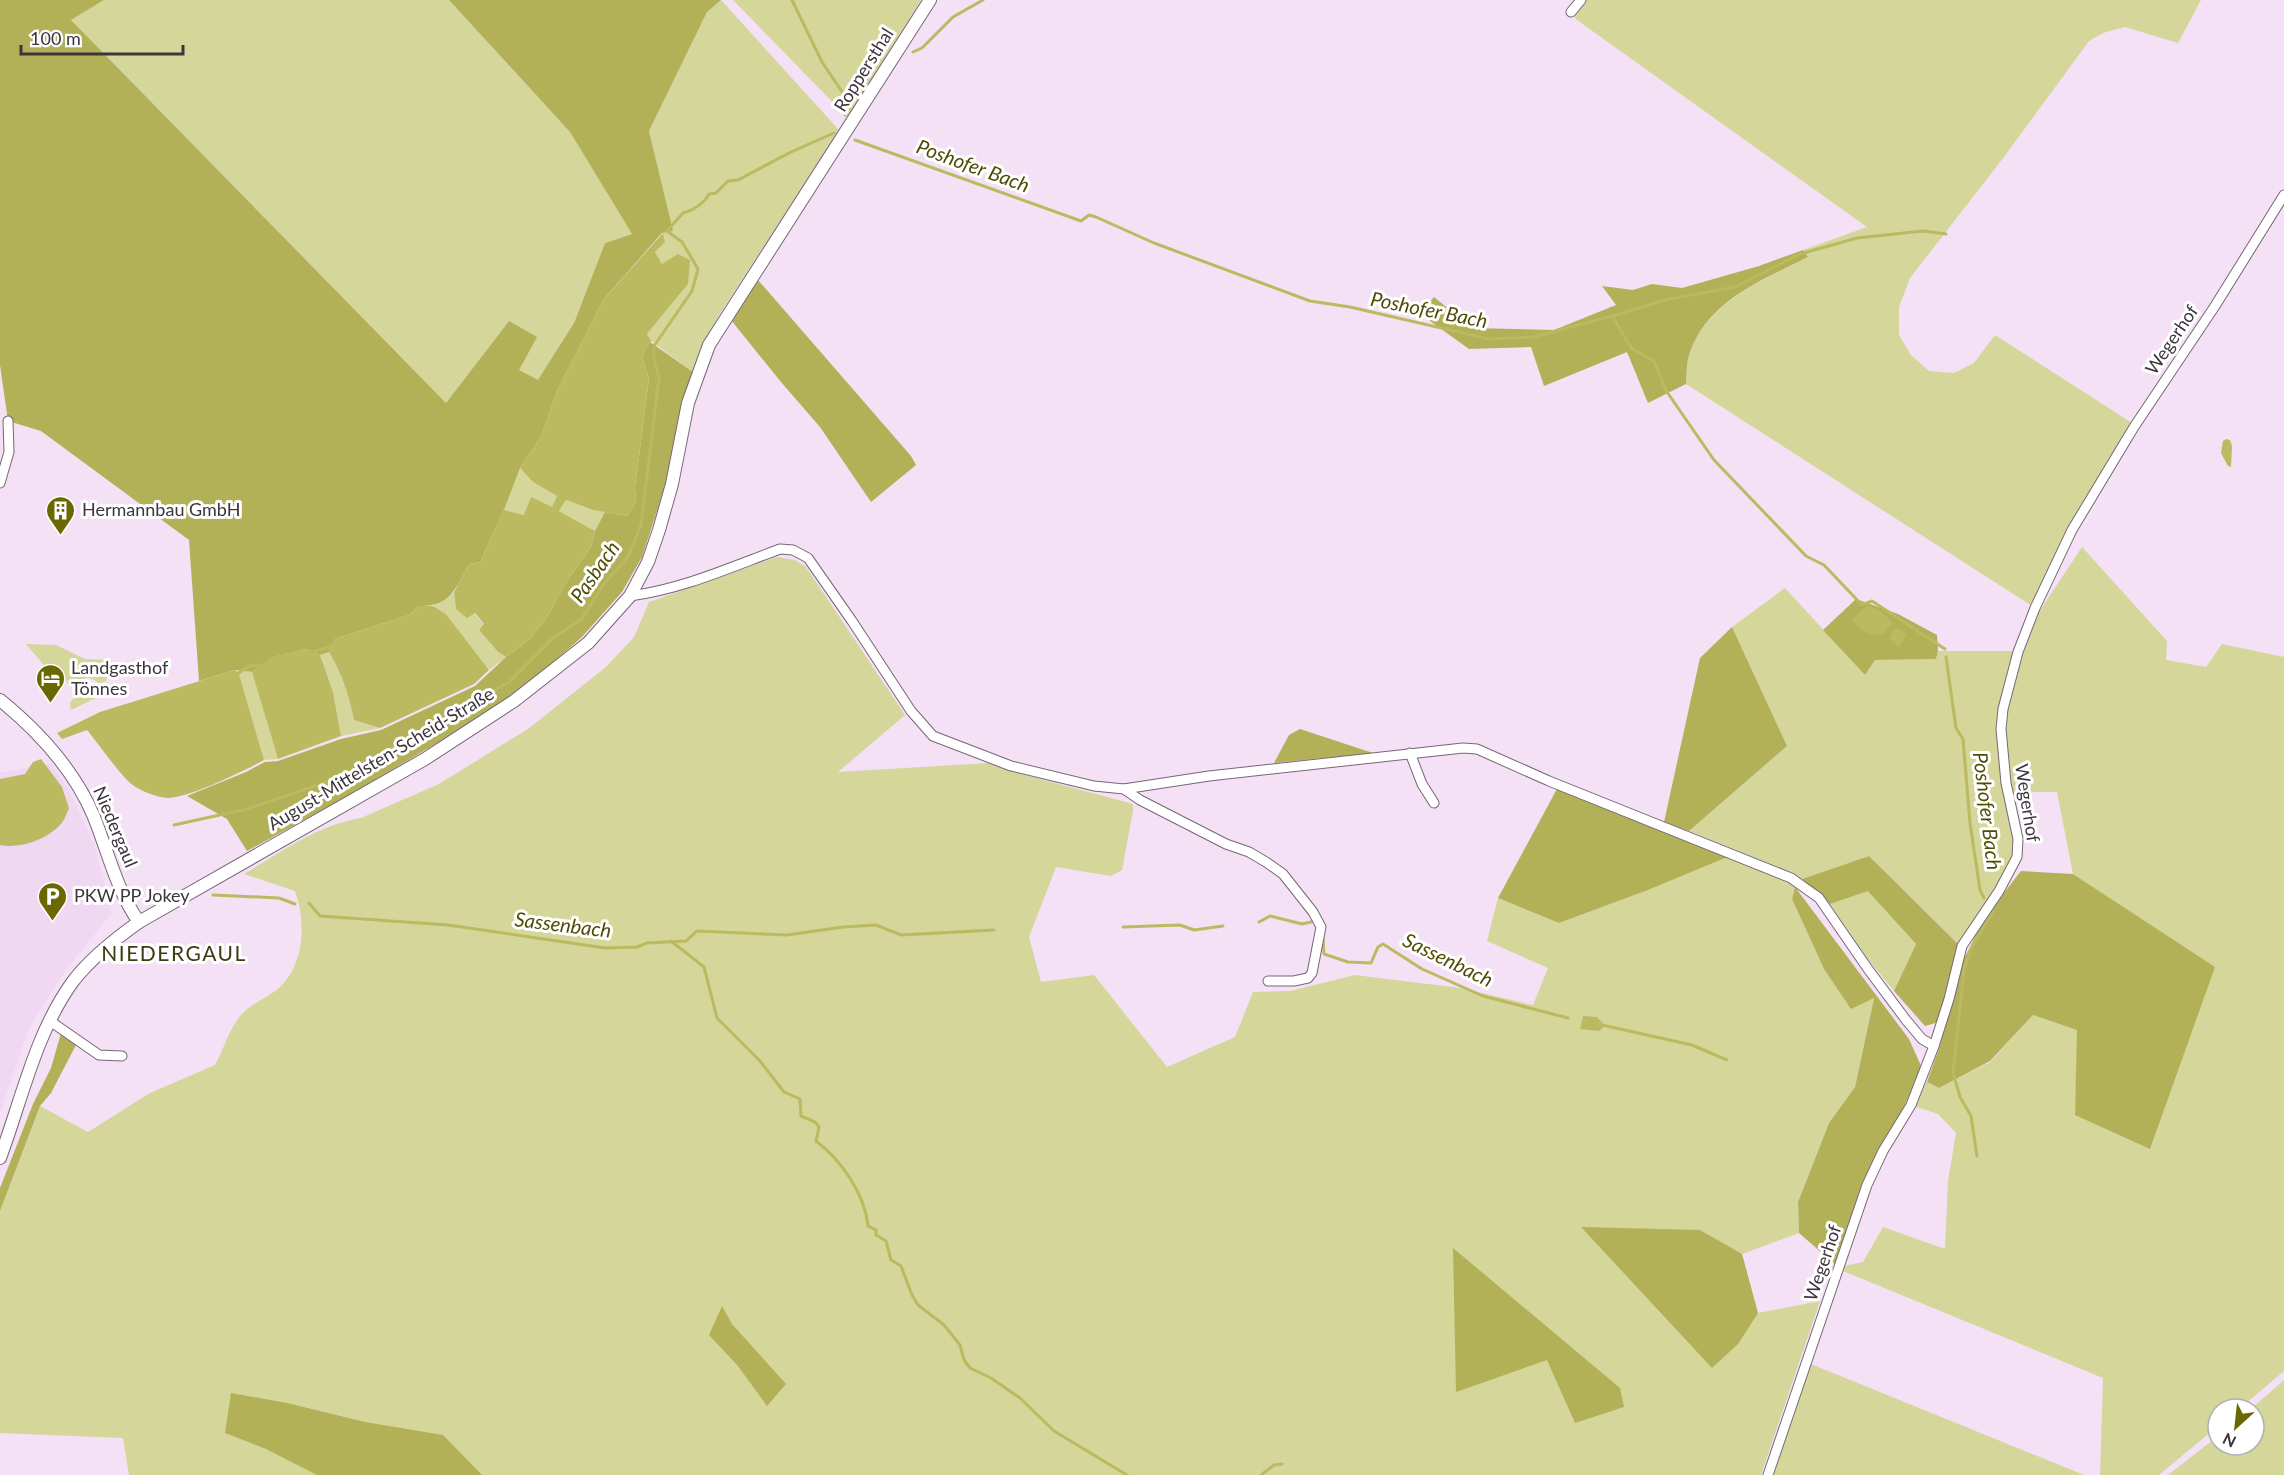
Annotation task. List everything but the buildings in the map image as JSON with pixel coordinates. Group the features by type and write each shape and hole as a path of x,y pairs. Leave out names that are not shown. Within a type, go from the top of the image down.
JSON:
{"main road":[{"name":"Roppersthal","path":"848,129 930,0"},
{"name":"August-Mittelsten-Scheid-Straße","path":"0,1158 50,1021 63,997 84,968 114,940 139,922 425,759 514,701 588,643 630,596 648,562 660,530 672,484 688,403 709,345 848,129"},
{"name":"Niedergaul","path":"0,700 43,741 74,781 93,814 128,907 139,922"}],"street":[{"path":"1571,12 1581,0"},
{"name":"Wegerhof","path":"1768,1475 1867,1185 1883,1151 1911,1105 1934,1046 1962,946 1999,891 2019,849 2006,783 2001,729 2003,710 2018,652 2035,608 2078,520 2134,427 2215,306 2284,195"},
{"path":"0,483 9,452 8,422"},
{"path":"630,596 657,592 692,582 780,549 793,550 808,558 911,711 933,736 1011,766 1094,786 1124,789 1209,776 1410,753 1463,748 1477,749 1549,781 1791,878 1819,898 1906,1020 1922,1039 1934,1046"},
{"path":"1410,753 1422,784 1434,803"},
{"path":"1124,789 1140,800 1266,862 1283,874 1313,912 1322,927 1312,973 1308,978 1294,981 1268,981"},
{"path":"50,1021 99,1055 122,1056"}],"shaded area":[{"path":"0,0 104,0 71,20 446,403 509,321 537,337 519,370 538,380 574,323 605,243 632,234 570,132 449,0 721,0 707,12 649,131 673,231 662,233 603,300 557,391 541,437 520,468 480,562 469,564 456,588 445,599 438,603 419,606 409,615 335,639 329,652 320,655 306,649 273,657 252,672 235,670 199,681 189,540 41,431 8,421 0,365"},
{"path":"663,233 665,242 655,252 662,264 678,254 690,260 688,284 647,334 651,341 642,357 649,379 635,487 636,502 627,516 593,510 566,500 559,511 595,531 591,547 567,581 547,617 529,640 506,657 498,652 479,630 484,624 475,613 467,618 456,609 454,592 469,564 480,562 504,510 524,515 531,497 552,507 557,496 533,482 520,468 541,437 557,391 603,300"},
{"path":"1803,250 1808,257 1755,283 1710,318 1690,352 1686,384 1648,403 1627,352 1544,386 1531,347 1469,349 1419,313 1434,297 1472,328 1554,330 1616,305 1602,286 1633,290 1652,284 1682,288 1759,266"},
{"path":"758,280 911,456 916,465 871,502 820,427 731,320"},
{"path":"650,342 693,372 684,401 666,483 642,557 622,592 582,637 510,700 344,798 247,851 227,819 187,796 265,762 278,761 341,739 381,730 475,686 506,657 529,640 547,617 567,581 591,547 595,531 605,512 627,516 636,502 635,487 649,379 642,357"},
{"path":"2230,440 2232,446 2231,467 2228,466 2221,453 2223,441"},
{"path":"1856,599 1898,614 1937,635 1936,659 1875,660 1865,675 1823,630"},
{"path":"1868,605 1883,613 1893,623 1882,635 1864,631 1857,627 1852,619"},
{"path":"419,606 433,606 446,614 489,670 474,684 380,728 354,720 338,668 329,652 335,639 409,615"},
{"path":"1732,627 1787,746 1689,831 1664,822 1700,658"},
{"path":"1896,627 1907,634 1899,647 1889,638"},
{"path":"306,649 320,655 333,692 341,736 278,759 252,672 272,657"},
{"path":"235,670 239,674 264,760 231,777 179,797 156,796 134,786 123,776 87,730 62,739 57,733 100,712"},
{"path":"1300,729 1373,753 1274,763 1289,735"},
{"path":"41,759 62,787 69,808 65,817 54,830 40,839 15,846 0,845 0,779 25,774 33,762"},
{"path":"51,763 69,790 94,843 112,913 67,968 28,1030 0,1113 0,773"},
{"path":"1558,787 1730,856 1559,923 1498,898"},
{"path":"1869,856 1959,945 1939,1022 1925,1026 1894,991 1916,944 1868,891 1830,904 1802,879"},
{"path":"2021,871 2073,874 2215,967 2150,1149 2075,1115 2077,1030 2033,1015 1990,1061 1939,1088 1927,1082 1940,1046 1964,959 1985,917"},
{"path":"1795,887 1909,1039 1922,1068 1883,1151 1838,1267 1799,1233 1798,1202 1829,1123 1855,1087 1874,998 1851,1009 1824,969 1792,899"},
{"path":"1583,1016 1597,1017 1605,1026 1599,1031 1580,1029"},
{"path":"61,1033 76,1045 51,1093 40,1106 0,1211 0,1188 33,1104 51,1068"},
{"path":"1581,1227 1700,1230 1742,1254 1758,1313 1738,1344 1712,1368"},
{"path":"1453,1248 1620,1388 1624,1407 1575,1423 1547,1360 1456,1392"},
{"path":"722,1306 732,1324 786,1384 767,1406 738,1366 709,1335"},
{"path":"231,1393 287,1403 365,1422 443,1435 482,1475 317,1475 266,1449 225,1433"}],"green space":[{"path":"104,0 449,0 570,132 632,234 605,243 574,323 538,381 519,371 509,321 446,403 71,20"},
{"path":"721,0 839,130 719,315 704,343 693,372 651,341 647,334 688,284 662,264 655,252 665,242 663,233 672,230 649,131 707,12"},
{"path":"733,0 921,0 848,118"},
{"path":"1581,0 2201,0 2178,43 2125,27 2103,33 2089,41 2004,157 1910,278 1899,307 1899,335 1911,355 1929,371 1954,373 1974,363 1995,335 2132,423 2066,535 2032,606 1686,384 1690,352 1710,319 1724,306 1739,294 1773,274 1808,257 1803,250 1867,227 1577,20 1571,12"},
{"path":"520,468 533,482 557,496 552,507 524,515 504,510"},
{"path":"566,500 605,512 595,531 559,511"},
{"path":"2082,547 2167,641 2166,660 2206,667 2222,644 2284,657 2284,1371 2253,1397 2206,1397 2206,1436 2159,1475 2100,1475 2103,1378 1843,1271 1844,1266 1863,1262 1883,1227 1945,1249 1948,1181 1956,1133 1938,1114 1911,1105 1927,1082 1939,1088 1990,1062 2033,1015 2078,1030 2075,1115 2215,968 2073,874 2057,792 2011,792 2005,743 2008,702 2012,683 2039,612"},
{"path":"777,557 795,560 806,567 905,715 838,772 989,763 1007,770 1133,804 1122,870 1111,876 1056,867 1029,937 1041,982 1094,975 1167,1067 1235,1037 1253,992 1290,991 1355,975 1460,988 1533,1005 1548,968 1487,941 1498,898 1559,923 1730,856 1788,881 1795,887 1792,899 1824,969 1851,1008 1874,997 1855,1087 1829,1123 1798,1202 1799,1233 1742,1254 1758,1313 1820,1301 1761,1475 129,1475 123,1438 0,1433 0,1211 40,1106 88,1132 150,1093 215,1065 233,1026 241,1015 279,988 288,978 294,967 301,942 301,916 295,891 244,874 330,826 361,818 439,784 528,729 606,667 634,637 649,602"},
{"path":"1785,588 1865,675 1875,660 1936,659 1938,651 2013,651 2002,699 1999,745 2004,787 2015,832 2015,850 2000,885 1959,945 1869,856 1802,879 1793,873 1689,831 1787,746 1732,627"},
{"path":"454,592 456,609 474,613 484,625 479,630 498,652 506,657 489,670 446,614 433,606"},
{"path":"26,644 56,645 85,659 112,660 106,681 99,684 88,678 69,686 66,680 60,684"},
{"path":"329,652 338,668 354,720 380,728 341,736 333,692 320,655"},
{"path":"235,670 252,672 278,759 264,760 239,674"},
{"path":"92,688 100,696 71,710 70,702 79,694"},
{"path":"1868,890 1916,944 1894,991 1867,958 1830,904"},
{"path":"1811,1364 2084,1475 1773,1475"},
{"path":"2284,1380 2284,1475 2168,1475 2206,1445 2206,1457 2266,1457 2265,1397"}],"waterway":[{"path":"792,0 822,62 851,105"},
{"name":"Pasbach","path":"913,52 922,48 953,17 983,0"},
{"name":"Pasbach","path":"845,115 890,39"},
{"name":"Pasbach","path":"174,825 247,809 339,778 509,682 554,637 581,620 603,585 628,557 641,525 659,378 654,359 654,346 692,291 698,269 682,242 667,231 683,213 698,206 709,194 716,193 728,181 738,180 791,152 834,133"},
{"name":"Poshofer Bach","path":"855,140 1081,221 1089,215 1096,217 1154,243 1310,301 1350,307 1489,339 1533,337 1612,316 1632,349 1654,361 1667,392 1714,460 1806,556 1824,565 1862,605 1872,601 1945,649"},
{"path":"1612,316 1669,299 1735,287 1800,254 1857,238 1923,231 1946,234"},
{"path":"310,653 335,645"},
{"name":"Poshofer Bach","path":"1946,657 1956,728 1963,739 1970,823 1980,890 1984,898"},
{"path":"236,675 249,666 263,665"},
{"name":"Sassenbach","path":"213,895 279,898 295,904"},
{"name":"Sassenbach","path":"309,903 320,916 448,925 605,948 686,941 697,931 787,935 876,925 901,935 994,930"},
{"name":"Poshofer Bach","path":"1977,1156 1971,1116 1960,1097 1953,1073 1964,970 1971,949 1993,911"},
{"name":"Sassenbach","path":"1259,922 1270,916 1302,924 1311,922"},
{"name":"Sassenbach","path":"1123,927 1180,925 1194,930 1223,926"},
{"name":"Sassenbach","path":"1323,937 1324,954 1348,962 1371,963 1378,947 1383,944 1422,969 1483,996 1568,1018"},
{"path":"671,941 704,967 717,1018 760,1061 784,1092 800,1099 801,1116 815,1122 819,1127 816,1141 843,1168 857,1190 868,1226 876,1230 876,1235 886,1241 891,1260 901,1266 918,1305 944,1325 960,1345 964,1360 970,1368 991,1378 1020,1398 1054,1431 1127,1475"},
{"path":"1602,1025 1692,1045 1727,1060"},
{"path":"1261,1475 1274,1465 1282,1464"}],"place":[{"name":"Hermannbau GmbH","path":"61,536"},
{"name":"Landgasthof Tönnes","path":"50,704"},
{"name":"PKW PP Jokey","path":"53,922"}],"district":[{"name":"NIEDERGAUL","path":"174,954"}]}
